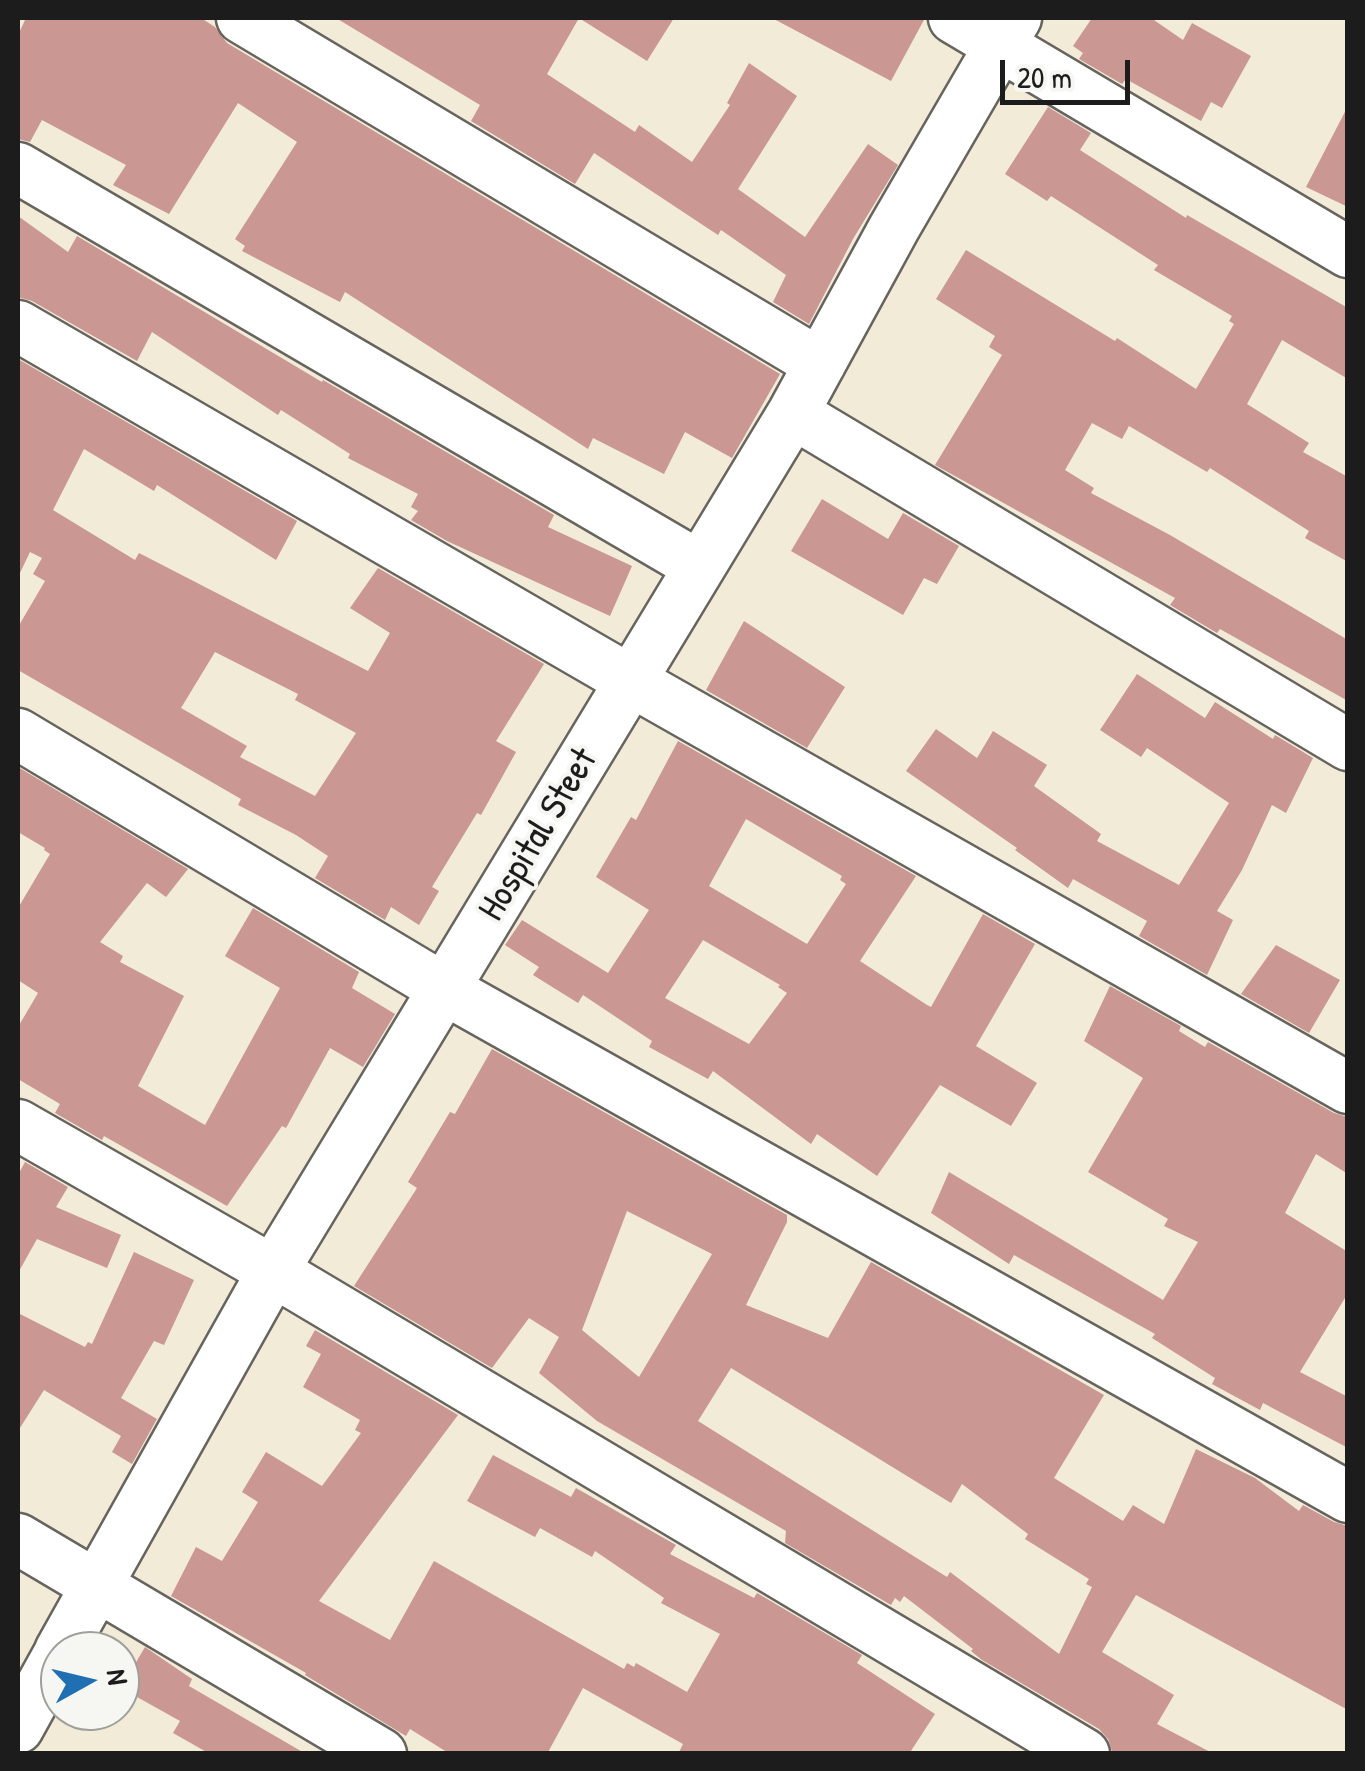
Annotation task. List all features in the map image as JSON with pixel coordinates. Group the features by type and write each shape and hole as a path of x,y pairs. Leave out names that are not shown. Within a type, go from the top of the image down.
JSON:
{"street":[{"path":"242,18 820,364"},
{"path":"954,18 1008,31 1348,252"},
{"name":"Hospital Steet","path":"71,1631 273,1271 793,413 1008,31"},
{"path":"18,168 698,566"},
{"path":"18,326 631,681 1348,1088"},
{"path":"793,413 1348,745"},
{"path":"18,734 446,990 1348,1497"},
{"path":"18,1126 273,1271 1084,1754"},
{"path":"18,1539 381,1754"},
{"name":"Hospital Steet","path":"18,1728 40,1688"}],"building":[{"path":"26,18 201,18 215,27 227,43 780,374 732,458 685,432 664,474 593,438 588,449 345,292 340,302 242,251 245,246 235,239 297,142 238,103 169,214 113,185 126,165 42,120 30,142 18,139 18,35"},
{"path":"336,18 579,18 547,74 635,132 639,125 692,162 730,105 727,103 749,63 797,96 738,189 805,237 868,144 898,165 853,239 809,324 773,302 786,275 721,230 718,235 594,153 575,184 471,121 480,105"},
{"path":"579,18 674,18 647,61"},
{"path":"772,18 925,18 891,81"},
{"path":"1092,18 1151,18 1183,40 1192,23 1251,56 1222,108 1211,102 1201,121 1126,79 1122,84 1079,59 1083,53 1073,46"},
{"path":"1348,106 1348,207 1306,187"},
{"path":"1048,107 1091,133 1080,150 1186,218 1187,215 1348,308 1348,379 1282,340 1247,404 1309,443 1303,452 1348,477 1348,562 1305,538 1309,531 1210,468 1207,472 1129,426 1122,439 1092,423 1065,470 1094,488 1091,493 1348,640 1348,701 1220,629 1217,633 1170,605 1175,598 935,465 1002,355 989,347 995,336 936,299 966,250 1196,389 1234,324 1229,321 1232,316 1154,270 1158,265 1051,196 1047,201 1005,174"},
{"path":"18,216 68,252 77,236 554,515 548,527 632,566 610,616 447,541 411,520 418,511 411,507 418,494 348,458 350,454 281,410 278,415 152,332 137,361 32,301 18,297"},
{"path":"18,359 297,521 276,560 157,485 154,491 84,449 53,510 135,560 139,553 368,671 390,633 350,608 378,568 544,664 496,741 516,752 481,815 477,813 432,887 439,891 419,925 391,907 385,920 315,878 328,856 238,805 241,799 18,670 18,627 45,581 33,574 42,558 30,552 18,577","holes":["215,652 298,694 295,700 356,733 315,796 240,757 247,746 181,708"]},
{"path":"822,499 888,539 903,513 959,546 937,584 924,578 903,615 791,551"},
{"path":"744,621 845,687 807,748 706,690"},
{"path":"1137,674 1205,718 1215,702 1273,739 1275,735 1313,758 1286,813 1272,805 1242,870 1217,911 1233,920 1207,975 1139,936 1147,921 1073,879 1068,888 906,771 936,729 977,758 993,731 1047,765 1034,786 1101,834 1097,841 1179,885 1229,803 1147,748 1141,757 1100,730"},
{"path":"678,741 916,876 860,961 931,1007 983,914 1035,944 976,1046 1037,1083 1011,1126 940,1085 877,1176 817,1134 811,1144 713,1071 708,1079 649,1047 652,1041 583,995 578,1003 533,975 539,967 505,945 522,920 608,973 649,910 596,877 631,817 636,820","holes":["746,819 842,876 840,880 846,884 807,944 709,886","703,940 780,985 787,993 749,1044 665,998"]},
{"path":"18,767 188,869 166,897 147,883 100,942 123,956 120,962 184,996 138,1086 205,1125 280,988 225,956 253,908 359,972 352,988 395,1014 363,1067 330,1048 286,1128 282,1126 227,1206 104,1136 102,1140 55,1113 60,1104 18,1079 18,1027 38,993 18,980 18,908 50,854 18,832"},
{"path":"1276,945 1340,980 1309,1033 1241,994"},
{"path":"1110,986 1181,1026 1179,1031 1205,1047 1208,1042 1334,1113 1348,1117 1348,1174 1316,1154 1285,1213 1348,1252 1348,1293 1300,1372 1348,1397 1348,1448 1263,1403 1260,1410 1212,1384 1215,1378 1152,1338 1155,1334 1014,1255 1009,1264 931,1213 949,1172 1163,1300 1198,1242 1164,1226 1168,1219 1088,1172 1143,1078 1084,1041"},
{"path":"492,1049 787,1215 746,1305 828,1338 871,1262 1104,1395 1054,1478 1123,1521 1133,1505 1164,1524 1196,1449 1255,1478 1299,1511 1303,1505 1348,1526 1348,1710 1136,1595 1102,1652 1174,1695 1157,1724 1214,1754 1113,1754 1099,1729 982,1660 904,1596 900,1602 895,1598 891,1605 785,1543 786,1531 597,1421 539,1373 559,1337 529,1318 492,1368 354,1286 417,1188 408,1182 450,1112 455,1114","holes":["627,1211 712,1254 639,1377 582,1330","731,1368 951,1503 962,1484 1028,1534 1025,1539 1089,1579 1086,1584 1092,1587 1059,1654 950,1572 947,1577 698,1421"]},
{"path":"25,1162 68,1187 56,1207 121,1235 107,1268 37,1239 18,1273 18,1175"},
{"path":"134,1252 194,1280 164,1345 154,1341 121,1398 157,1419 132,1464 112,1452 121,1436 44,1390 18,1431 18,1313 85,1347 88,1342 92,1344"},
{"path":"315,1330 458,1415 319,1601 390,1640 434,1561 624,1669 627,1663 634,1667 636,1663 687,1692 720,1634 661,1603 664,1598 595,1551 592,1557 540,1528 535,1537 467,1501 493,1455 571,1497 576,1488 676,1545 670,1554 754,1598 757,1593 862,1655 857,1663 935,1714 909,1754 678,1754 683,1744 583,1688 547,1754 450,1754 410,1729 406,1736 171,1596 196,1547 222,1561 258,1502 242,1492 266,1452 322,1486 361,1433 355,1430 360,1420 303,1387 321,1354 306,1346"},
{"path":"145,1647 192,1679 189,1686 306,1754 210,1754 173,1733 180,1721 140,1699 140,1656"}]}
